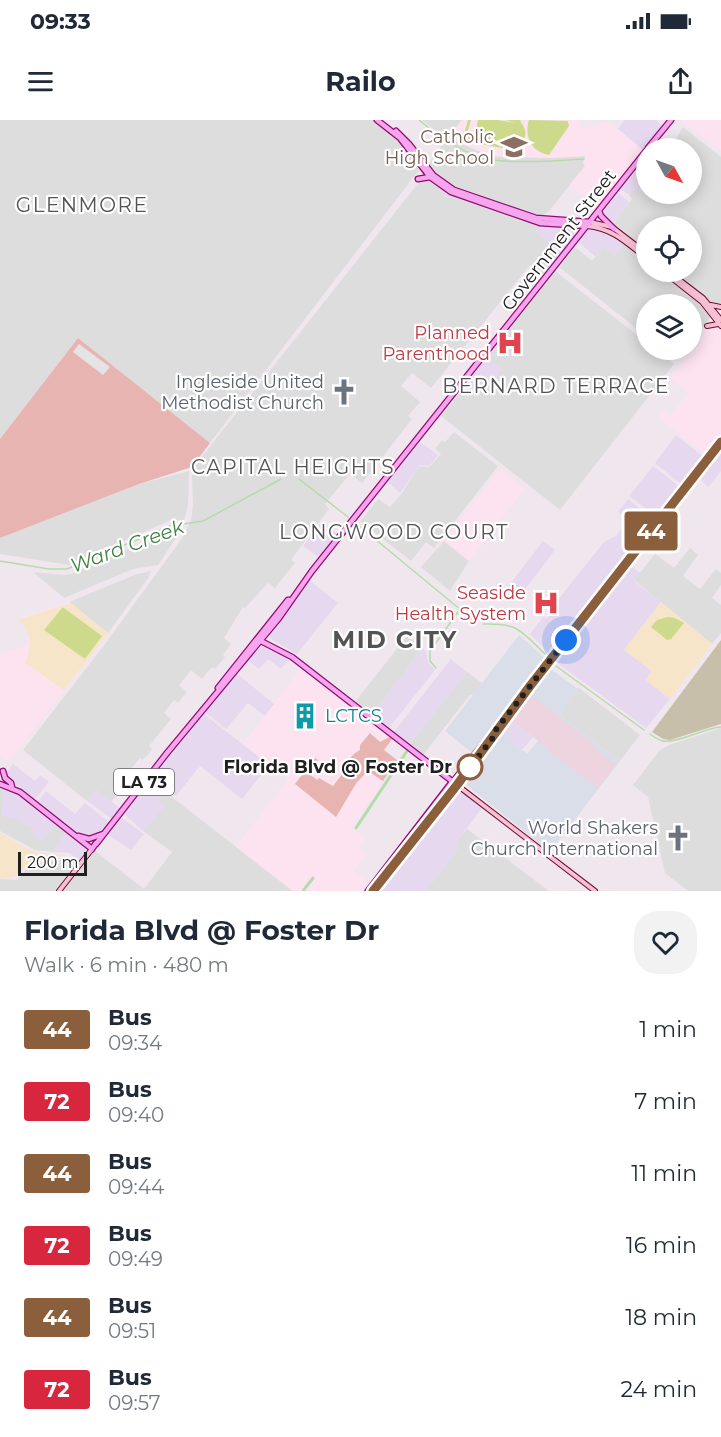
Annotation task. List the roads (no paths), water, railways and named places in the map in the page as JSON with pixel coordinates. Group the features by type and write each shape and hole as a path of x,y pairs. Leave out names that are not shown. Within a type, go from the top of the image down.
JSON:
{"main road":[{"path":"377,120 400,138 430,177 451,192 540,223 604,224 614,229"},
{"path":"382,120 406,140 433,175 454,190 536,218 599,227 612,232 636,250"},
{"name":"Government Street","path":"657,138 671,120"},
{"name":"Government Street","path":"59,891 195,717 269,630 636,164"},
{"path":"418,179 430,177"},
{"path":"599,210 600,216 636,246"},
{"path":"566,225 577,230 578,237"},
{"path":"677,282 715,316"},
{"path":"681,282 710,306 720,324"},
{"path":"710,306 721,307"},
{"path":"707,326 714,323 720,324"},
{"path":"368,891 383,875 492,732 721,442"},
{"name":"Government Street","path":"182,735 191,727 288,600 291,600"},
{"path":"269,630 268,638 271,646"},
{"path":"259,640 292,657 595,891"},
{"path":"191,727 195,717"},
{"path":"3,771 12,787"},
{"path":"0,784 12,787 92,849"},
{"name":"Government Street","path":"96,844 108,830"},
{"path":"76,836 89,839 103,834"},
{"path":"374,891 383,875"}],"waterway":[{"path":"419,120 451,143 469,153 487,159 522,162 584,159"},
{"name":"Ward Creek","path":"0,561 49,569 67,569 170,526 203,521 281,479"},
{"path":"299,479 348,517"},
{"path":"358,525 473,620"},
{"path":"436,668 430,661 430,651 460,609"},
{"path":"483,624 504,625 518,630 545,654"},
{"path":"556,666 644,730"},
{"path":"650,734 660,740 668,741 721,727"},
{"path":"356,828 407,751"},
{"path":"303,891 313,878"}],"place":[{"name":"Catholic High School","path":"514,147"},
{"name":"Planned Parenthood","path":"510,343"},
{"name":"Ingleside United Methodist Church","path":"344,392"},
{"name":"Seaside Health System","path":"546,603"},
{"name":"LCTCS","path":"305,716"},
{"name":"Florida Blvd @ Foster Dr","path":"470,767"},
{"name":"World Shakers Church International","path":"678,838"}],"district":[{"name":"GLENMORE","path":"82,205"},
{"name":"BERNARD TERRACE","path":"556,386"},
{"name":"CAPITAL HEIGHTS","path":"293,467"},
{"name":"LONGWOOD COURT","path":"394,532"},
{"name":"MID CITY","path":"395,640"}]}
